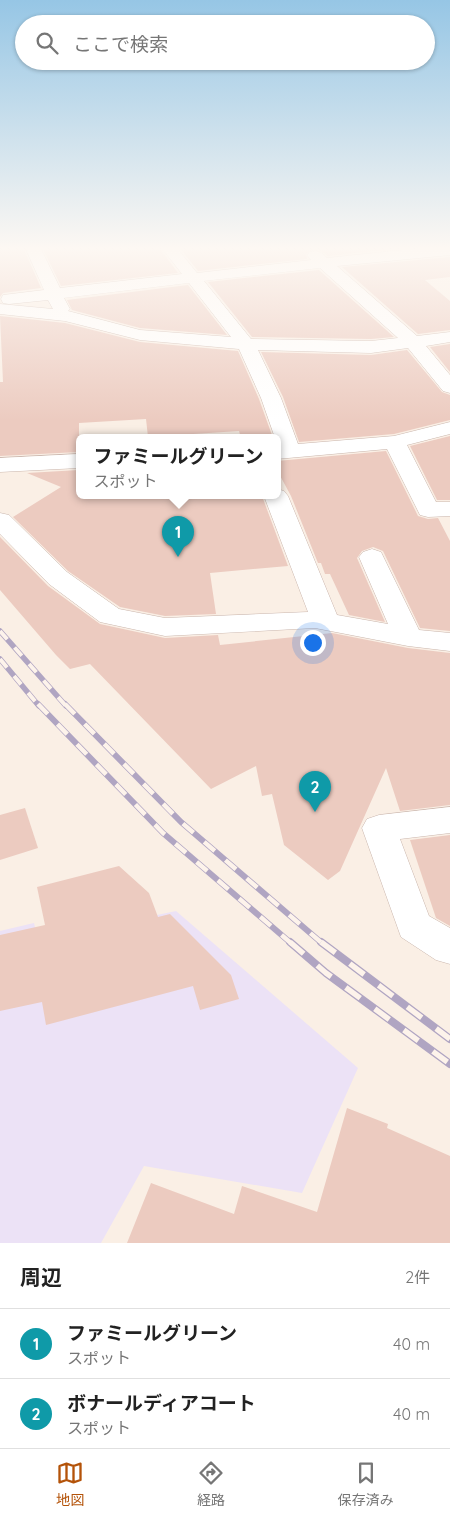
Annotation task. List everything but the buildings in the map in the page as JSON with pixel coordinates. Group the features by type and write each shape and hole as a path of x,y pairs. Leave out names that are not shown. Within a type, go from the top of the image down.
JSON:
{"street":[{"path":"59,305 64,316"},
{"path":"214,305 246,344 272,398 280,434"},
{"path":"371,305 413,342 450,387"},
{"path":"0,308 64,316 140,334 246,344 371,347 450,338"},
{"path":"283,449 354,447 394,442 450,428"},
{"path":"394,442 428,510 450,508"},
{"path":"0,465 76,461"},
{"path":"277,499 326,622"},
{"path":"0,520 58,578 110,616 165,627 315,620 408,637 450,642"},
{"path":"372,556 408,637"},
{"path":"450,820 379,828 414,926 450,948"}],"shaded area":[{"path":"176,911 358,1068 302,1193 144,1166 101,1243 0,1243 0,931 34,923 38,940"}],"railway":[{"path":"0,631 66,706"},
{"path":"0,659 39,706"},
{"path":"38,704 163,833 292,944"},
{"path":"65,704 181,822 323,944"},
{"path":"290,942 326,973 450,1064"},
{"path":"321,942 450,1039"}],"place":[{"name":"ファミールグリーン","path":"178,557"},
{"name":"ボナールディアコート","path":"315,812"}]}
